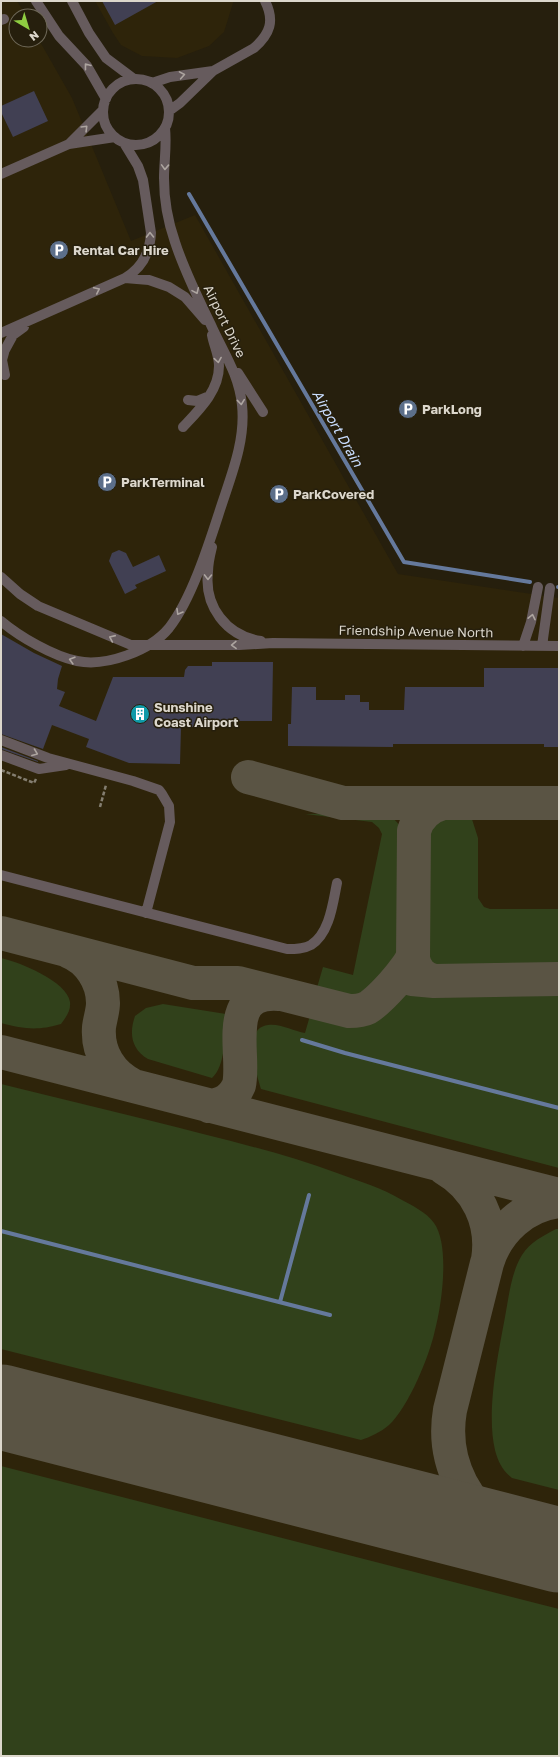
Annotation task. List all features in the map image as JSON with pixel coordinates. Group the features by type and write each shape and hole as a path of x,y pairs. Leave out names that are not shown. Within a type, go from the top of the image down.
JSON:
{"street":[{"path":"36,1 59,36 88,66 106,99"},
{"path":"72,1 89,33 106,58 134,79"},
{"path":"169,111 180,103 213,71 254,48 264,38 269,31 271,24 270,14 265,1"},
{"path":"152,83 170,77 213,71"},
{"path":"69,144 102,111 110,91 117,85 134,79 152,83 161,90 167,99 169,111 165,128 159,136 152,141 138,145 124,143"},
{"path":"1,332 125,278 139,267 145,257 151,233 143,180 138,166 124,143 115,137 106,126 102,111"},
{"name":"Airport Drive","path":"165,128 165,197 169,222 181,259 211,326 226,352 236,375 240,389 242,406 242,433 239,451 215,524"},
{"path":"1,174 69,144 115,137"},
{"path":"125,278 149,280 170,287 185,297 211,326 219,368 211,393 200,409 183,427"},
{"path":"5,375 2,355 10,340 19,330 70,303"},
{"path":"226,352 262,412"},
{"path":"188,400 197,401 206,398 211,393"},
{"path":"1,621 39,646 58,655 78,661 91,662 131,654 149,645 167,630 182,606 195,579 215,524"},
{"name":"Friendship Avenue North","path":"215,524 207,573 210,600 214,609 219,618 237,633 258,641 273,643"},
{"name":"Friendship Avenue North","path":"1,577 29,600 131,645 239,645 273,643 559,646"},
{"path":"523,646 531,622 538,587"},
{"path":"542,646 550,588"},
{"path":"1,740 48,758 133,781 159,790 169,806 170,822 146,913"},
{"path":"1,755 40,769 70,764"},
{"path":"1,875 287,949 302,948 311,945 320,936 329,917 337,883"}],"path":[{"path":"1,770 34,783 38,774"},
{"path":"100,783 107,785 100,807"}],"shaded area":[{"name":"Sunshine Coast Airport","path":"1,1 17,1 21,8 8,8 8,48 44,48 72,98 131,241 195,215 398,574 559,598 559,1756 1,1756"},
{"path":"95,1 233,1 233,3 224,32 209,46 177,58 142,56 121,45"}],"green space":[{"path":"384,813 397,822 404,836 404,944 401,957 381,981 370,991 359,996 338,996 316,991 323,967 353,975 382,834 379,828 372,822 305,814"},
{"path":"443,813 470,813 478,838 478,898 484,907 490,909 559,909 559,971 445,972 433,967 427,961 425,958 425,836 431,822"},
{"path":"1,958 30,968 52,980 67,994 70,1002 70,1008 61,1024 45,1028 31,1028 17,1027 1,1023"},
{"path":"559,987 559,1168 261,1089 254,1063 253,1042 255,1034 260,1028 268,1025 282,1026 305,1033 311,1012 342,1020 362,1020 371,1017 380,1011 403,988"},
{"path":"163,1004 226,1014 224,1048 217,1073 212,1078 148,1059 138,1050 132,1034 135,1016 146,1008"},
{"path":"1,1084 152,1121 292,1158 378,1188 411,1205 427,1216 434,1223 439,1233 442,1245 443,1275 438,1319 423,1367 411,1394 396,1417 383,1430 361,1440 1,1349"},
{"path":"556,1229 559,1229 559,1490 512,1478 503,1469 495,1450 492,1419 492,1401 496,1366 509,1293 515,1269 525,1250 529,1246"},
{"path":"1,1466 559,1609 559,1756 1,1756"}],"building":[{"path":"102,1 158,1 115,25"},
{"path":"34,91 48,121 13,137 1,112 1,106"},
{"path":"119,550 126,553 133,567 159,555 166,571 135,585 137,588 125,594 109,561 112,553"},
{"name":"Sunshine Coast Airport","path":"1,634 34,653 62,666 57,689 65,692 59,706 96,721 113,677 184,677 185,670 188,666 212,666 212,662 273,662 272,721 203,721 203,727 181,727 180,764 129,763 86,747 89,739 52,725 43,749 1,734"},
{"path":"484,668 559,668 559,747 544,747 544,744 393,744 393,747 288,746 288,724 291,724 292,687 316,687 316,700 345,700 345,695 360,695 360,702 369,702 369,710 404,710 405,687 484,687"},
{"path":"1,747 38,761 38,762 1,749"}],"waterway":[{"name":"Airport Drain","path":"189,194 404,562 530,582"},
{"path":"302,1040 345,1053 559,1108"},
{"path":"280,1302 309,1195"},
{"path":"1,1231 330,1315"}],"taxiway":[{"path":"248,777 343,803 559,803"},
{"path":"434,981 426,978 420,973 413,959 414,831 418,821 425,813 433,807 443,803"},
{"path":"1,933 193,983 238,983 349,1011 365,1009 379,999 400,976 411,961 413,955"},
{"path":"68,951 82,959 88,965 100,987 103,1009 99,1027 99,1037 103,1054 112,1069 119,1076 134,1086"},
{"path":"412,979 434,981 559,979"},
{"path":"209,1106 223,1103 231,1098 239,1085 240,1026 243,1013 249,1002 261,995 279,994"},
{"path":"1,1052 559,1195"},
{"path":"444,1168 466,1185 481,1207 488,1232 488,1260"},
{"path":"559,1201 547,1203 535,1208 514,1221 505,1230 492,1251 487,1263 450,1410 448,1429 454,1467 461,1484 483,1514 515,1535 559,1549"}],"runway":[{"path":"1,1407 559,1550"}],"place":[{"name":"Rental Car Hire","path":"59,250"},
{"name":"ParkLong","path":"408,409"},
{"name":"ParkTerminal","path":"107,482"},
{"name":"ParkCovered","path":"279,494"},
{"name":"Sunshine Coast Airport","path":"140,714"}]}
